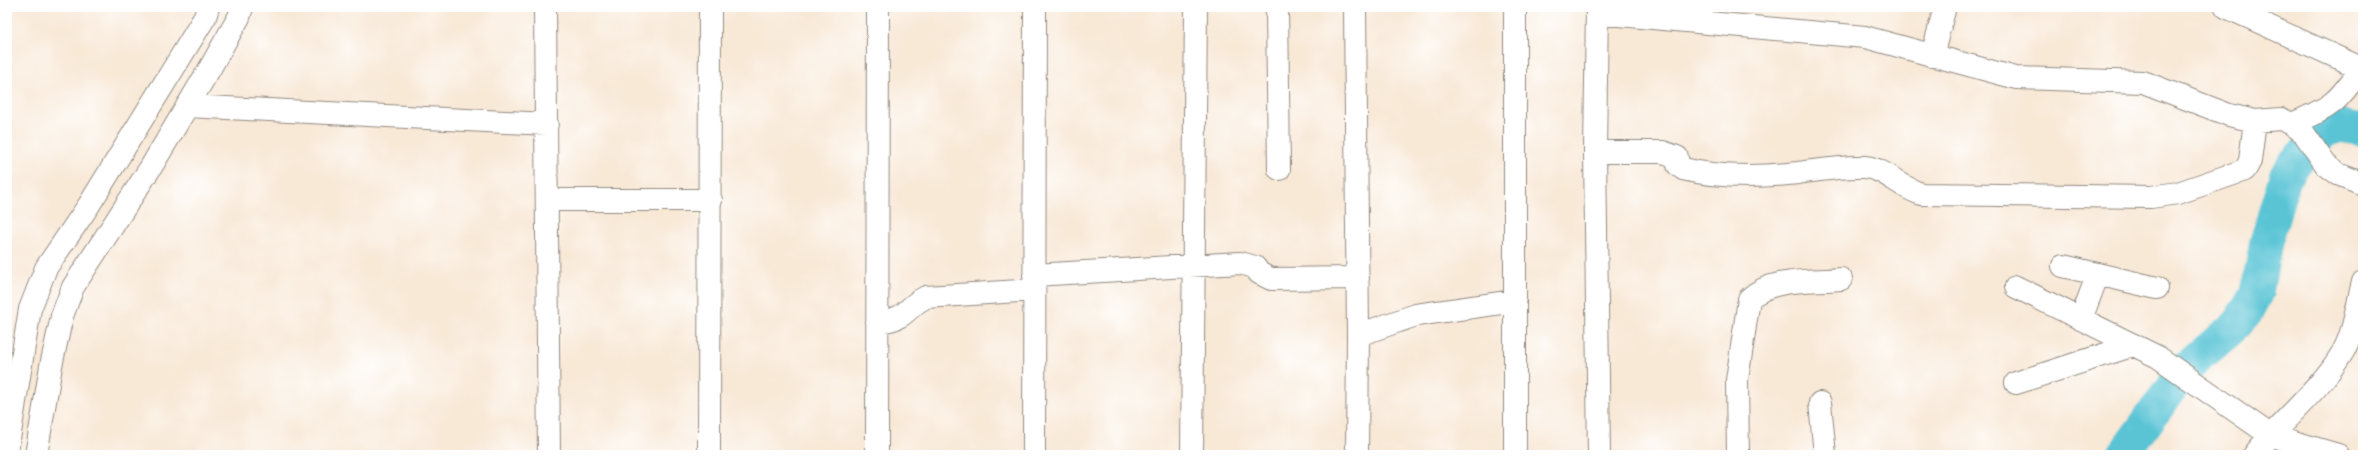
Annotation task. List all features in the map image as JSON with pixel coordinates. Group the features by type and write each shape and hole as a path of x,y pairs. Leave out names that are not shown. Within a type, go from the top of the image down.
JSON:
{"street":[{"path":"7,451 30,309 46,268 89,205 205,17 208,7"},
{"path":"36,455 51,366 62,316 73,286 151,167 239,17 242,7"},
{"path":"545,7 548,200 549,455"},
{"path":"709,455 711,200 710,7"},
{"path":"877,455 878,7"},
{"path":"1034,455 1035,7"},
{"path":"1192,455 1196,7"},
{"path":"1277,7 1279,169"},
{"path":"1355,7 1358,278 1357,455"},
{"path":"1515,7 1515,455"},
{"path":"1932,56 1945,7"},
{"path":"2226,7 2362,68 2340,98 2327,109 2297,128"},
{"path":"1599,455 1596,152 1597,10 1865,37 2016,78 2143,82 2229,115 2256,121 2281,119 2297,128 2326,164 2338,174 2363,184"},
{"path":"187,106 547,124"},
{"path":"1596,152 1663,152 1677,157 1678,165 1683,169 1746,176 1798,173 1837,167 1874,168 1912,191 1922,194 2135,198 2178,193 2245,170 2250,161 2256,121"},
{"path":"548,200 711,200"},
{"path":"877,322 901,317 920,300 926,297 1034,283 1194,267 1247,264 1255,267 1264,277 1271,279 1358,278"},
{"path":"2063,266 2157,288"},
{"path":"2081,319 2098,274"},
{"path":"1738,455 1737,380 1749,299 1758,290 1769,285 1841,279"},
{"path":"2254,455 2270,435 2316,386 2341,355 2350,332 2363,282"},
{"path":"2016,287 2158,357 2270,435 2338,455"},
{"path":"1358,336 1416,315 1515,301"},
{"path":"2016,383 2134,345"},
{"path":"1820,403 1825,455"}],"waterway":[{"path":"2123,455 2186,368 2236,325 2247,311 2257,292 2266,242 2285,177 2294,164 2325,131 2340,126 2363,130"}]}
